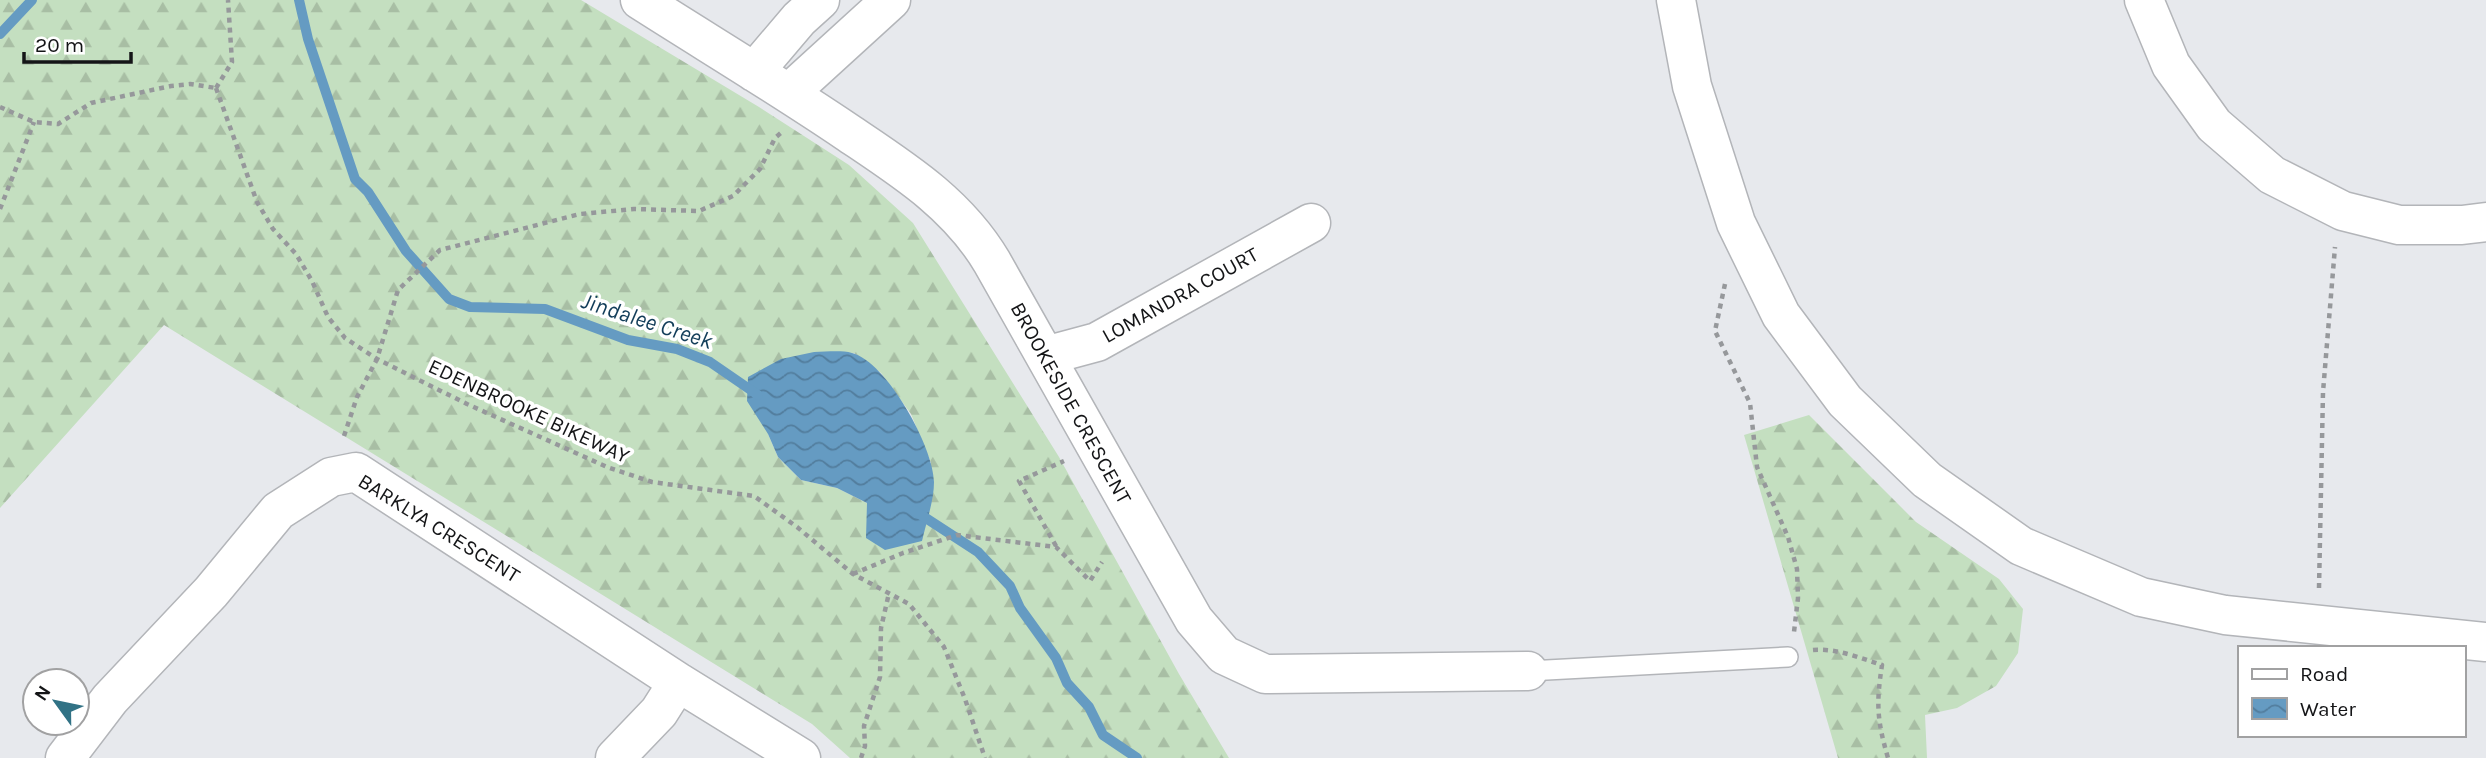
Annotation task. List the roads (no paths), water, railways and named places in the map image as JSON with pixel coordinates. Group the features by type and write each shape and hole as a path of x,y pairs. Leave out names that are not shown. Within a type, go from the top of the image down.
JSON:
{"street":[{"name":"BROOKESIDE CRESCENT","path":"640,0 799,99 922,183 963,221 983,246 1194,620 1224,655 1265,674 1528,671"},
{"path":"754,72 799,19 820,0"},
{"path":"799,99 891,0"},
{"path":"1676,0 1692,86 1736,223 1781,315 1845,401 1927,480 2021,546 2141,597 2225,615 2486,642"},
{"path":"2144,0 2171,65 2214,125 2272,175 2343,211 2399,225 2462,225 2486,222"},
{"name":"LOMANDRA COURT","path":"1045,356 1097,342 1311,223"},
{"name":"BARKLYA CRESCENT","path":"65,758 110,699 211,592 278,511 331,477 356,472 678,682 801,758"},
{"path":"615,758 659,712 678,682"}],"lane":[{"path":"1528,671 1788,657"}],"water":[{"path":"814,352 848,352 866,360 880,372 906,408 926,449 934,482 922,541 885,550 866,538 867,503 837,488 801,480 778,457 768,434 747,401 748,377 781,359"}],"waterway":[{"path":"0,34 32,0"},
{"name":"Jindalee Creek","path":"299,0 308,39 355,179 368,192 406,251 449,299 470,307 545,309 628,340 677,349 710,362 758,395"},
{"name":"Jindalee Creek","path":"915,511 978,552 1010,586 1020,608 1056,658 1067,683 1089,707 1103,735 1137,758"}]}
